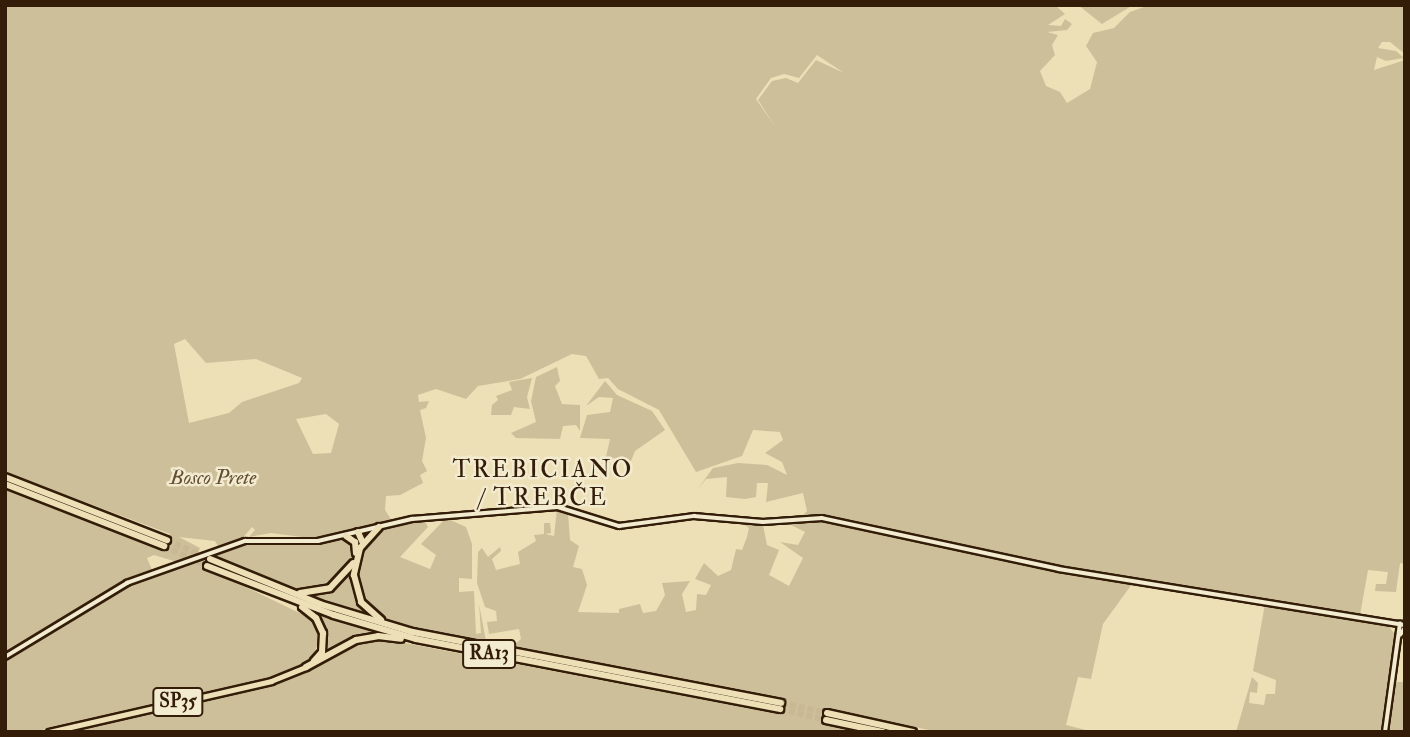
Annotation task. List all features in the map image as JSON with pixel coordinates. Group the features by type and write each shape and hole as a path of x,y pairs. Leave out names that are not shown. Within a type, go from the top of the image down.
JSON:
{"highway":[{"path":"5,477 166,543 5,484"},
{"path":"359,542 379,527"},
{"path":"358,532 355,589 373,616 492,648"},
{"path":"345,536 359,542"},
{"path":"250,580 301,593 315,593 337,584 356,557"},
{"name":"RA13","path":"209,562 250,580 376,629 470,651 780,706 389,626 250,580"},
{"path":"250,580 303,607 318,621 324,645 306,667"},
{"path":"306,667 349,643 378,636 470,651"},
{"path":"883,732 827,717 914,732"}],"main road":[{"path":"5,657 146,575 256,539 309,542 468,512 558,507 619,526 694,516 763,522 810,517 1059,569 1403,626 1397,640 1385,732"},
{"path":"1389,622 1397,640"},
{"name":"SP35","path":"49,732 283,678 306,667"}],"green space":[{"name":"Bosco Prete","path":"5,5 1055,5 1065,14 1048,25 1061,26 1065,19 1072,24 1067,30 1047,32 1058,35 1052,45 1055,55 1040,71 1046,86 1060,92 1067,103 1090,89 1097,62 1086,46 1093,33 1114,28 1130,12 1144,7 1405,5 1405,54 1390,42 1382,42 1378,48 1396,51 1404,58 1386,61 1377,57 1374,70 1405,60 1405,564 1400,563 1396,592 1375,591 1376,584 1386,584 1388,572 1368,570 1360,615 1076,569 803,515 807,511 803,493 766,502 768,483 757,483 756,497 745,499 726,497 727,477 706,479 697,490 713,468 738,463 767,465 787,475 782,462 765,453 783,440 780,432 753,430 742,456 696,472 659,410 618,389 608,378 599,379 586,356 572,354 520,379 478,386 466,399 436,389 418,395 419,402 429,401 426,408 420,410 426,438 422,461 427,471 420,475 423,483 400,495 386,496 385,510 392,521 310,538 271,533 249,537 255,530 252,527 241,540 219,548 215,541 179,537 200,548 197,555 177,562 154,555 147,558 152,570 85,603 5,654 5,489 162,551 170,534 5,472","holes":["817,55 844,73 816,60 798,83 786,78 772,81 758,100 776,128 756,99 771,78 784,74 799,78","185,339 206,363 256,359 302,378 299,383 242,402 229,413 189,423 174,344","326,414 339,424 331,453 313,454 296,419"]},
{"path":"1078,5 1133,5 1102,24"},
{"path":"557,367 560,381 555,386 562,404 580,405 580,431 576,425 563,426 560,439 516,438 511,433 536,422 531,401 536,377"},
{"path":"532,378 527,397 530,409 514,407 511,415 491,415 492,405 498,400 496,396 512,390 509,382"},
{"path":"605,381 617,395 652,411 665,430 635,451 631,461 606,457 610,439 580,438 587,415 610,412 613,398 599,397 586,406"},
{"path":"557,509 568,513 570,540 579,546 573,567 582,569 587,585 578,612 619,613 619,609 640,604 643,613 656,611 665,595 662,583 690,581 682,594 686,612 696,610 697,594 706,595 711,585 695,579 704,563 718,576 731,570 736,549 742,550 747,537 749,528 742,523 763,525 767,545 779,550 769,575 789,586 803,558 780,542 798,545 805,532 789,524 769,523 810,519 1132,584 1103,624 1091,679 1078,677 1066,725 1094,732 938,732 829,709 825,724 859,732 65,732 274,683 365,640 389,640 779,714 781,700 479,642 386,620 365,605 356,581 366,543 379,529 424,520 428,527 400,557 430,569 436,555 421,544 446,518 466,527 472,544 472,579 459,578 459,592 474,591 476,634 481,633 479,604 486,641 516,643 521,639 519,629 489,634 487,622 497,621 496,611 485,607 477,583 478,552 482,548 488,557 500,547 501,551 492,559 496,570 520,564 518,552 536,541 534,535 544,534 544,523 550,523 551,533 545,534 554,536"},
{"path":"345,538 352,542 353,558 327,587 302,592 211,557 206,568 312,619 320,639 311,661 264,679 33,732 5,732 5,661 116,591 253,541 314,544"},
{"path":"351,572 364,613 312,596 334,588"},
{"path":"1265,604 1389,626 1395,635 1382,732 1236,732 1252,677 1258,683 1257,693 1250,692 1249,703 1264,705 1266,694 1275,694 1276,680 1253,671"},
{"path":"313,612 379,634 351,639 321,657 327,645 326,632"},
{"path":"1393,682 1405,682 1405,732 1388,732"}],"tunnel":[{"path":"167,540 210,559"},
{"path":"164,546 207,566"},
{"path":"781,703 827,713"},
{"path":"780,709 826,720"}],"district":[{"name":"TREBICIANO / TREBČE","path":"543,484"}]}
